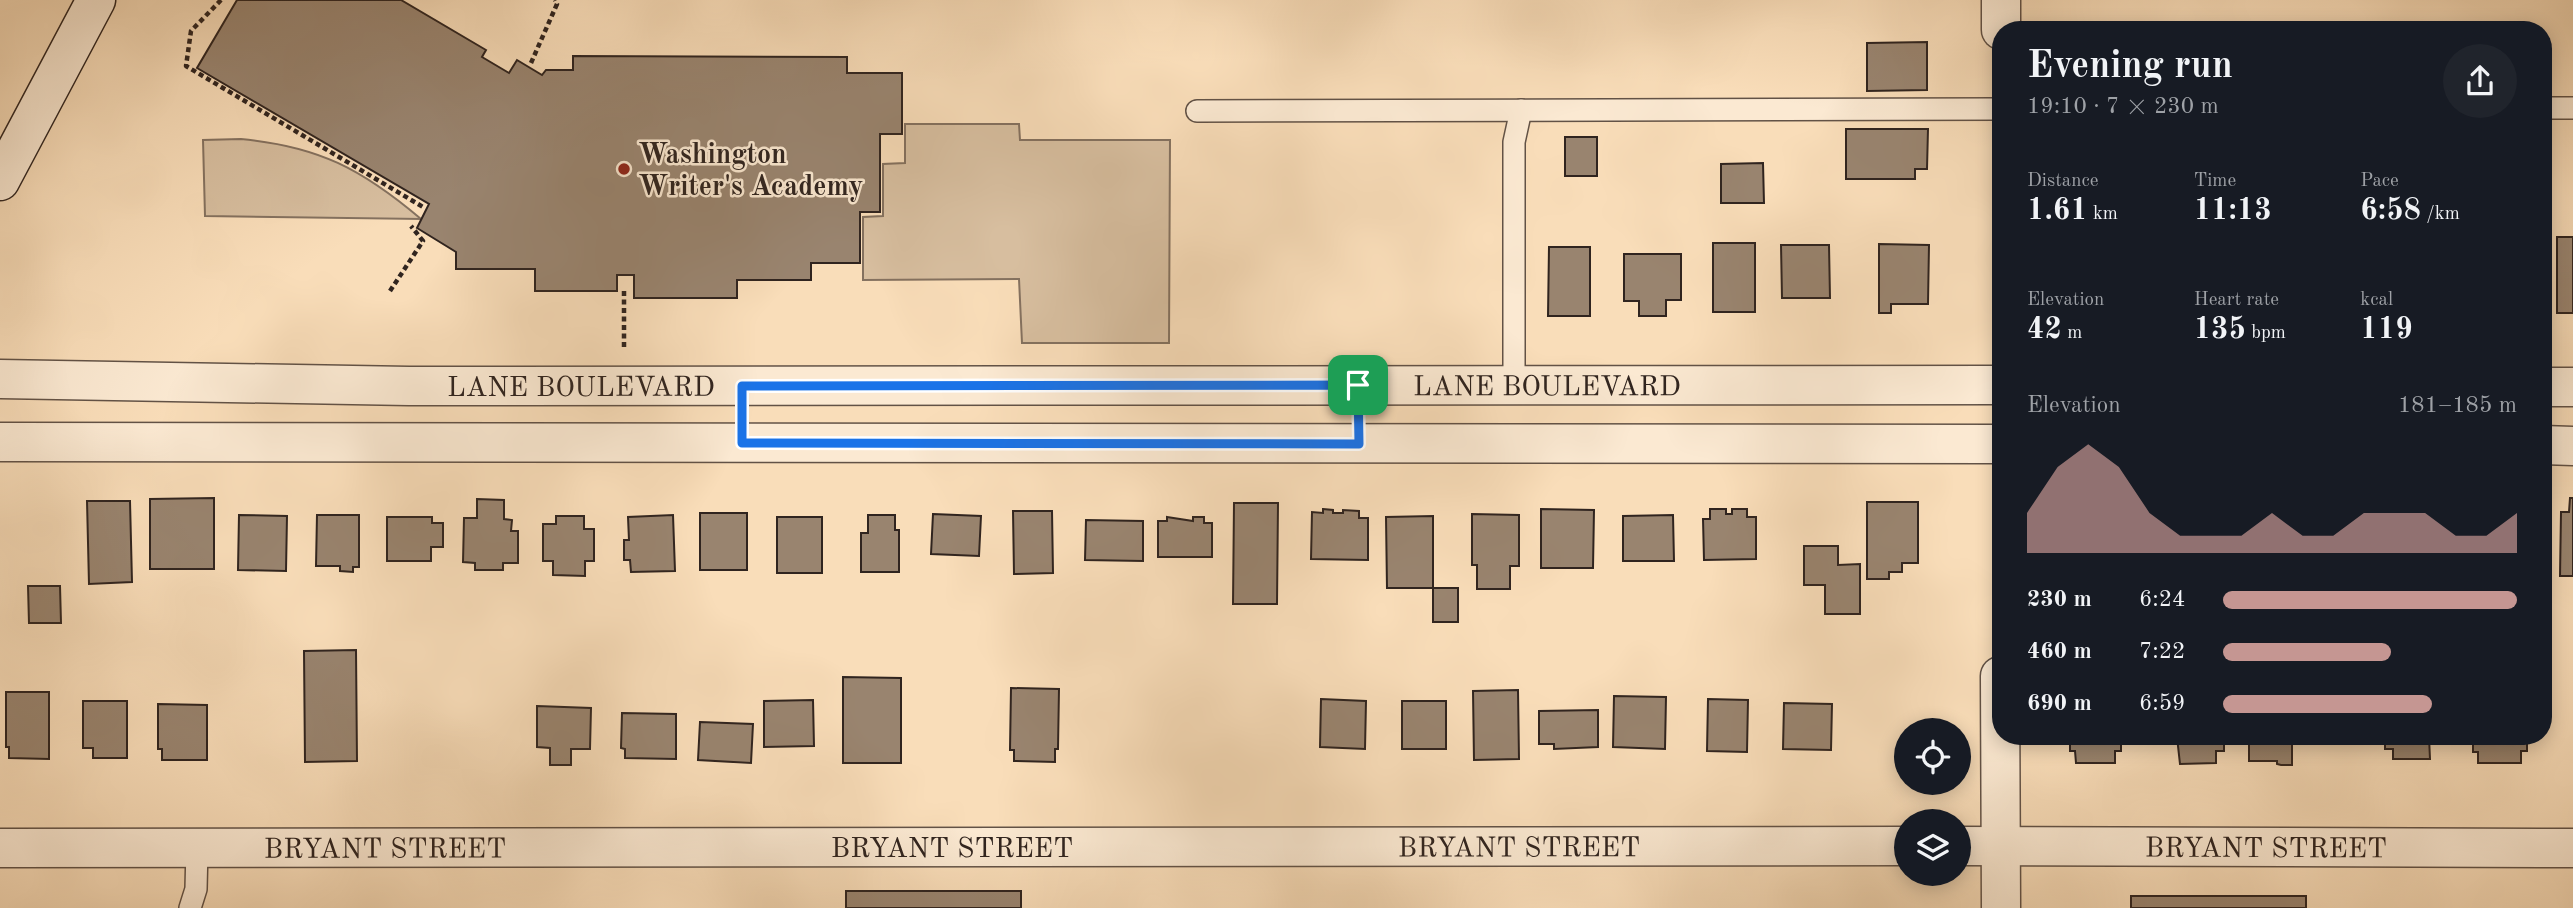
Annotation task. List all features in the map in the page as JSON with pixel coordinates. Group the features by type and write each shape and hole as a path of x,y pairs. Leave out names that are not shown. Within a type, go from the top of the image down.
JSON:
{"street":[{"path":"0,181 96,0"},
{"path":"2001,0 2001,21"},
{"name":"LANE BOULEVARD","path":"0,379 409,386 1992,385"},
{"path":"1358,385 1359,444"},
{"path":"742,386 742,443"},
{"path":"2552,387 2573,387"},
{"name":"LANE BOULEVARD","path":"0,442 1992,444"},
{"path":"2552,445 2573,446"},
{"path":"2000,745 2001,908"},
{"name":"BRYANT STREET","path":"0,848 1894,846"},
{"name":"BRYANT STREET","path":"1971,846 2573,848"}],"lane":[{"path":"2552,108 2573,108"},
{"path":"1197,111 1992,109"},
{"path":"1514,385 1514,142 1521,110"},
{"path":"190,908 196,889 197,848"}],"path":[{"path":"221,0 191,31 186,66 423,207"},
{"path":"531,63 556,4 555,0"},
{"path":"390,291 423,241 411,226"},
{"path":"624,291 624,351"}],"shaded area":[{"path":"905,124 1019,124 1020,140 1170,140 1169,343 1022,343 1019,279 863,280 863,217 883,216 883,164 905,163"},
{"path":"241,139 293,147 338,163 379,186 421,219 205,216 203,140"}],"building":[{"name":"Washington Writer's Academy","path":"237,0 401,0 486,50 482,57 509,73 517,60 542,75 546,70 573,70 573,56 847,57 847,73 902,73 902,134 880,134 880,212 860,212 860,263 811,263 811,280 737,280 737,298 634,298 634,275 617,275 617,291 535,291 535,269 456,269 456,252 417,228 429,204 197,68"},
{"path":"1927,42 1927,90 1867,91 1867,43"},
{"path":"1846,129 1928,129 1927,169 1915,169 1915,179 1846,179"},
{"path":"1565,137 1597,137 1597,176 1565,176"},
{"path":"1763,163 1764,203 1721,203 1721,164"},
{"path":"2557,237 2573,237 2573,313 2557,313"},
{"path":"1713,243 1755,243 1755,312 1713,312"},
{"path":"1879,244 1929,245 1928,304 1891,304 1891,313 1879,313"},
{"path":"1781,245 1829,245 1830,298 1782,298"},
{"path":"1549,247 1590,247 1590,316 1548,316"},
{"path":"1624,254 1681,254 1681,300 1666,300 1666,316 1639,316 1639,301 1624,301"},
{"path":"214,498 214,569 150,569 150,499"},
{"path":"2570,498 2573,498 2573,576 2560,576 2561,512 2569,512"},
{"path":"477,499 504,500 504,519 512,520 511,531 518,531 518,563 503,563 503,570 475,570 475,563 463,562 464,518 477,518"},
{"path":"87,501 130,501 132,582 89,584"},
{"path":"1867,502 1918,502 1918,563 1902,563 1902,572 1889,572 1889,579 1867,579"},
{"path":"1234,503 1278,503 1277,604 1233,604"},
{"path":"1323,509 1333,510 1333,513 1343,513 1343,510 1359,511 1359,518 1368,518 1368,560 1311,559 1312,512 1323,513"},
{"path":"1541,509 1594,510 1593,568 1541,568"},
{"path":"1710,509 1726,509 1726,514 1732,514 1732,509 1747,509 1747,517 1756,517 1756,559 1704,560 1703,519 1710,519"},
{"path":"1013,511 1052,511 1053,573 1014,574"},
{"path":"700,513 747,513 747,570 700,570"},
{"path":"933,514 981,516 979,556 931,554"},
{"path":"1472,514 1519,515 1519,566 1510,566 1510,589 1477,589 1477,565 1472,565"},
{"path":"239,515 287,516 286,571 238,570"},
{"path":"317,515 359,515 359,567 353,567 353,572 340,571 340,566 316,566"},
{"path":"673,515 675,571 631,572 630,560 624,560 624,540 629,540 628,517"},
{"path":"868,515 895,515 895,530 899,530 899,572 861,572 861,533 868,533"},
{"path":"1673,515 1674,561 1623,561 1623,516"},
{"path":"556,516 584,516 584,529 594,529 594,561 585,561 585,576 553,575 553,561 543,561 543,524 556,524"},
{"path":"1433,516 1433,588 1387,588 1386,517"},
{"path":"387,517 432,517 432,523 443,523 443,547 431,547 431,561 387,561"},
{"path":"777,517 822,517 822,573 777,573"},
{"path":"1167,517 1193,521 1193,517 1204,517 1204,523 1212,523 1212,557 1158,557 1158,521 1167,521"},
{"path":"1086,520 1143,521 1143,561 1085,560"},
{"path":"1804,546 1838,546 1838,565 1860,564 1860,614 1825,614 1825,585 1804,585"},
{"path":"28,586 60,586 61,623 29,623"},
{"path":"1433,588 1458,588 1458,622 1433,622"},
{"path":"356,650 357,761 305,762 304,651"},
{"path":"843,677 901,678 901,763 843,763"},
{"path":"1011,688 1059,689 1058,749 1055,749 1055,762 1014,761 1014,750 1010,750"},
{"path":"1518,690 1519,759 1474,760 1473,691"},
{"path":"6,692 49,692 49,759 9,758 9,747 6,747"},
{"path":"1614,696 1666,697 1665,749 1613,747"},
{"path":"1321,699 1366,701 1365,749 1320,747"},
{"path":"1708,699 1748,700 1747,752 1707,751"},
{"path":"813,700 814,746 764,747 764,701"},
{"path":"83,701 127,701 127,758 93,758 93,748 83,748"},
{"path":"1402,701 1446,701 1446,749 1402,749"},
{"path":"1784,703 1832,704 1831,750 1783,749"},
{"path":"158,704 207,705 207,760 162,760 162,749 158,749"},
{"path":"537,706 591,708 590,749 571,749 571,765 550,765 550,748 537,747"},
{"path":"1598,710 1598,747 1554,749 1554,744 1539,744 1539,711"},
{"path":"622,713 676,714 676,759 625,758 625,749 621,748"},
{"path":"700,722 753,724 751,763 698,760"},
{"path":"2070,745 2121,745 2121,751 2115,751 2115,763 2076,763 2075,751 2070,751"},
{"path":"2178,745 2224,745 2224,751 2216,751 2216,763 2180,764"},
{"path":"2249,745 2292,745 2292,765 2277,764 2277,761 2249,761"},
{"path":"2385,745 2429,745 2430,759 2393,759 2393,749 2385,749"},
{"path":"2473,745 2527,745 2527,751 2521,751 2521,763 2478,763 2478,752 2473,752"},
{"path":"846,891 1021,891 1021,908 846,908"},
{"path":"2131,896 2306,896 2306,908 2131,908"}],"place":[{"name":"Washington Writer's Academy","path":"624,169"}],"route":[{"path":"1358,385 1359,444 742,443 742,386 1358,385"}]}
